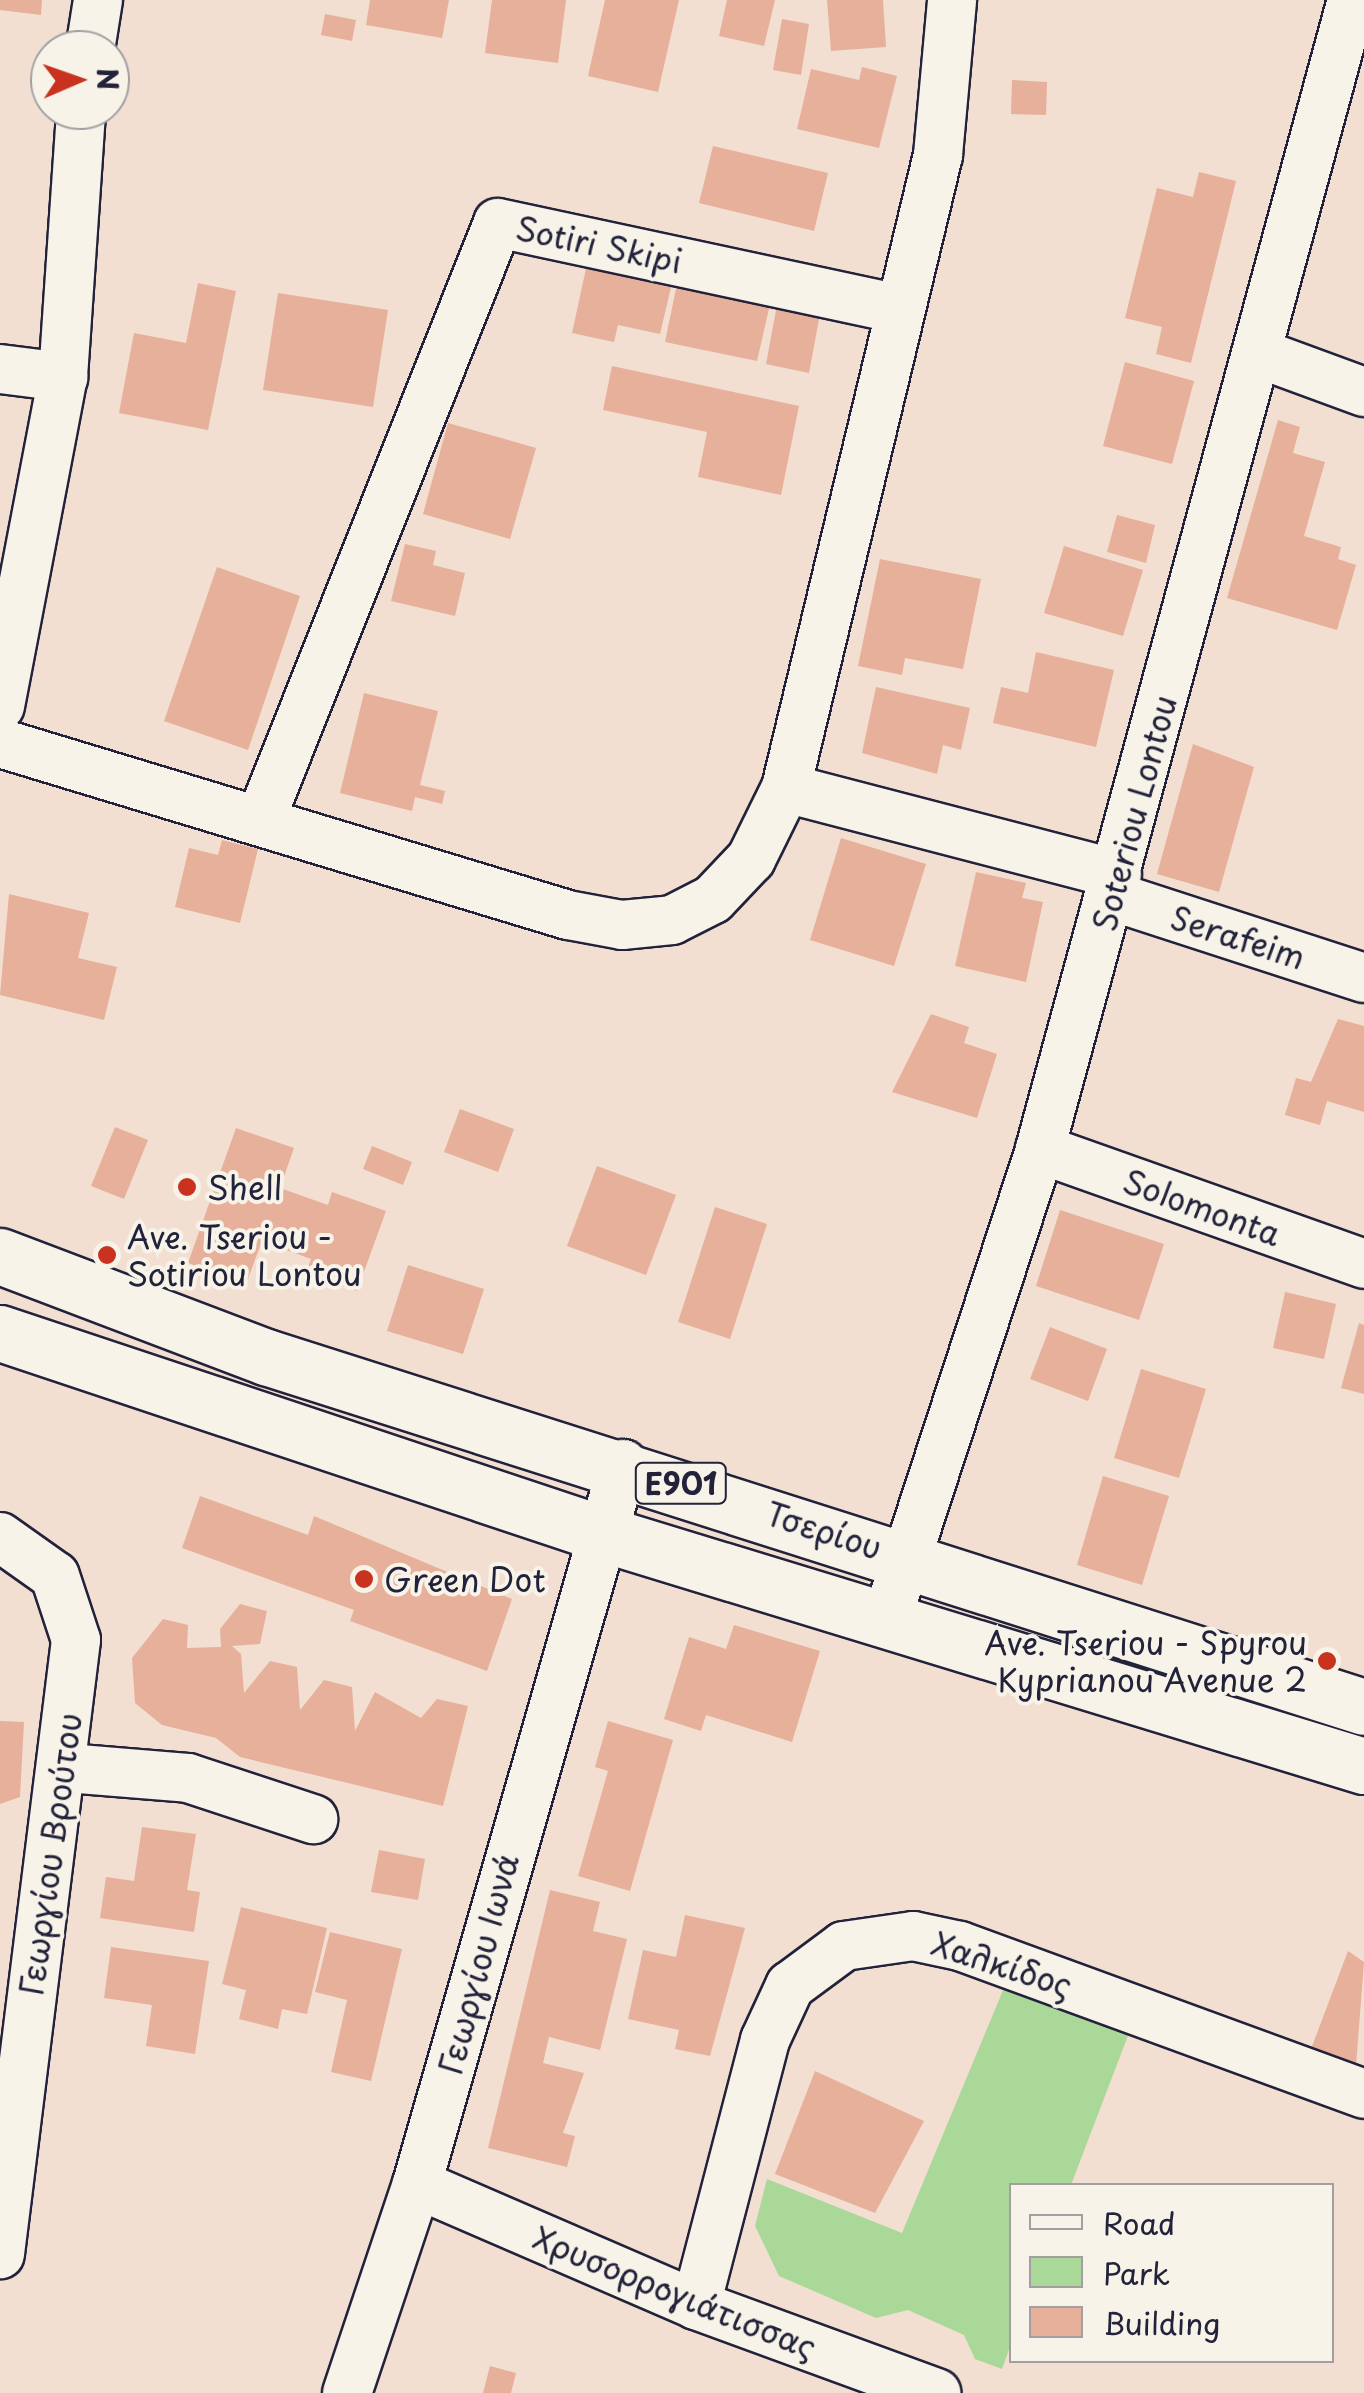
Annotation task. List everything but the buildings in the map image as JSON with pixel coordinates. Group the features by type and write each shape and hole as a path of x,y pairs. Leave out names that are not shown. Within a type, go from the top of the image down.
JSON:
{"main road":[{"name":"Τσερίου","path":"0,1256 266,1358 623,1464 1364,1707"},
{"name":"Τσερίου","path":"0,1333 597,1532 1364,1766"}],"street":[{"path":"93,30 98,0"},
{"path":"0,743 262,816 622,926 672,920 713,899 751,859 786,788 938,155 952,0"},
{"name":"Soteriou Lontou","path":"887,1618 904,1556 1040,1149 1352,0"},
{"path":"0,706 63,378 80,130"},
{"name":"Sotiri Skipi","path":"262,816 498,223 899,309"},
{"path":"1258,353 1364,392"},
{"path":"0,368 63,378"},
{"name":"Serafeim","path":"786,788 1114,885 1364,978"},
{"name":"Solomonta","path":"1040,1149 1364,1264"},
{"name":"Γεωργίου Ιωνά","path":"347,2393 417,2184 597,1532 623,1464"},
{"name":"Γεωργίου Βρούτου","path":"0,1537 55,1576 76,1640 66,1768 11,2047 0,2254"},
{"path":"66,1768 188,1778 313,1819"},
{"name":"Χαλκίδος","path":"696,2305 766,2040 790,1986 844,1946 913,1936 960,1946 1364,2094"},
{"name":"Χρυσορρογιάτισσας","path":"417,2184 696,2305 936,2393"}],"green space":[{"path":"1006,1983 1132,2025 1072,2183 1009,2183 1009,2350 1002,2369 975,2359 964,2335 908,2310 876,2318 779,2276 755,2226 767,2179 902,2233"}],"place":[{"name":"Shell","path":"187,1187"},
{"name":"Ave. Tseriou - Sotiriou Lontou","path":"107,1255"},
{"name":"Green Dot","path":"364,1579"},
{"name":"Ave. Tseriou - Spyrou Kyprianou Avenue 2","path":"1327,1661"}]}
